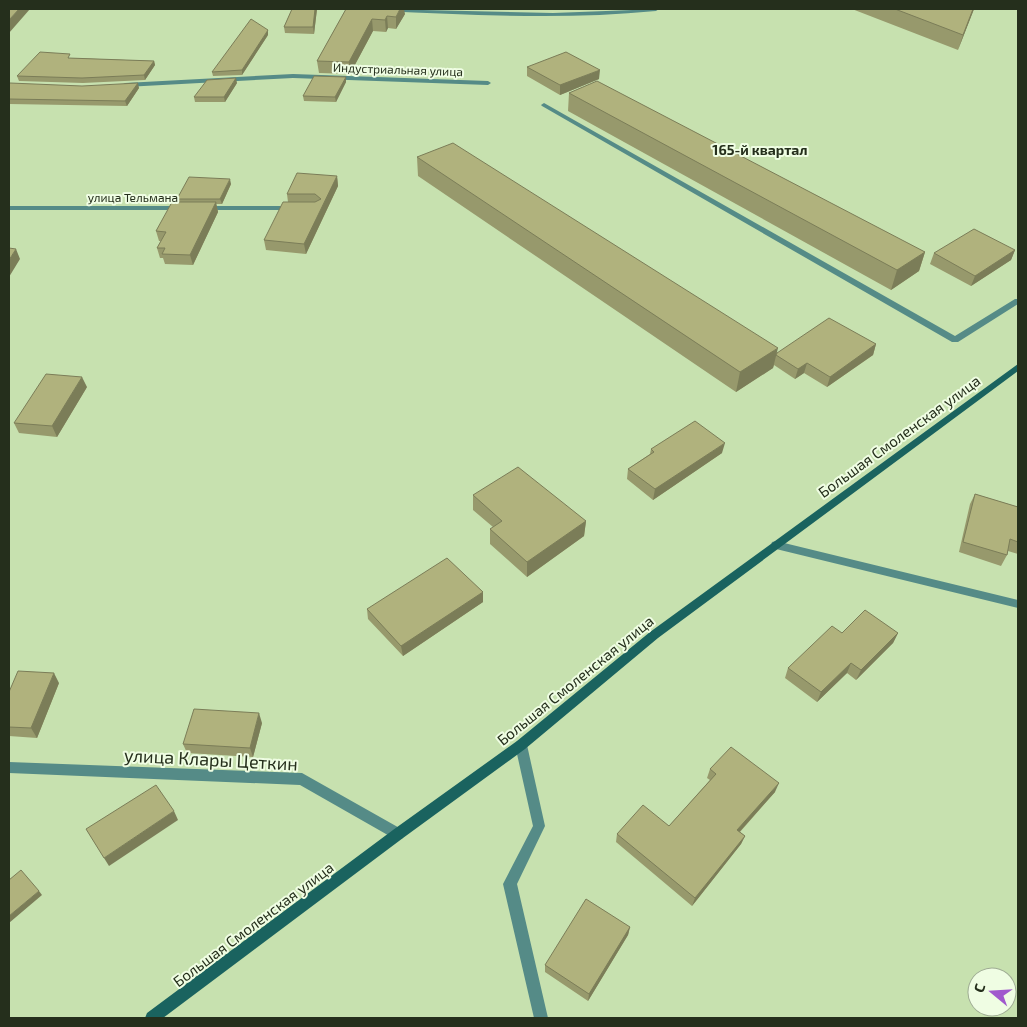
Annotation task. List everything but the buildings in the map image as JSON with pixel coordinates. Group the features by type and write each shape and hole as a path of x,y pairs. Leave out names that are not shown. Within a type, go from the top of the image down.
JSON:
{"main road":[{"name":"Большая Смоленская улица","path":"152,1018 398,834 521,745 654,635 1018,367"}],"street":[{"path":"382,9 513,15 611,14 656,9"},
{"name":"Индустриальная улица","path":"121,85 293,76 488,83"},
{"path":"544,105 955,340 1018,301"},
{"name":"улица Тельмана","path":"9,208 188,208"},
{"name":"улица Тельмана","path":"198,208 297,208"},
{"path":"776,545 1018,604"},
{"path":"521,745 539,826 510,884 541,1018"},
{"name":"улица Клары Цеткин","path":"9,767 302,779 398,834"}],"district":[{"name":"165-й квартал","path":"760,149"}]}
